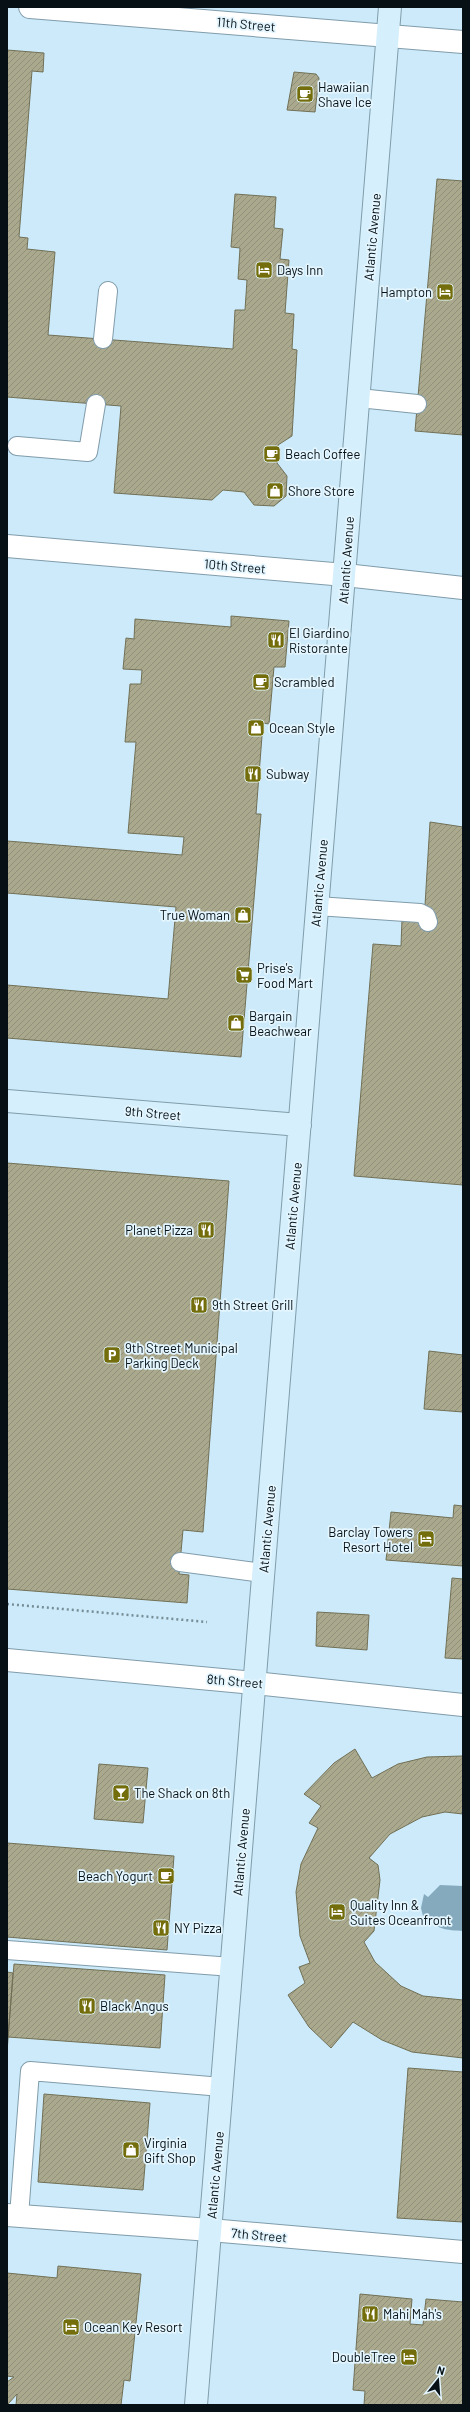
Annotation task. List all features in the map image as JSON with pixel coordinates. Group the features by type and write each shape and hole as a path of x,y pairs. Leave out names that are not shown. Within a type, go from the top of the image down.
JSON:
{"main road":[{"name":"Atlantic Avenue","path":"196,2405 390,7"},
{"name":"9th Street","path":"7,1101 300,1125"}],"street":[{"name":"11th Street","path":"30,7 463,42"},
{"name":"10th Street","path":"7,546 345,575 463,588"},
{"name":"8th Street","path":"7,1660 254,1683 463,1706"},
{"name":"7th Street","path":"13,2215 463,2252"}],"lane":[{"path":"102,339 108,292"},
{"path":"359,398 417,404"},
{"path":"17,446 88,452 96,404"},
{"path":"317,906 420,913 426,916 428,922"},
{"path":"180,1562 263,1573"},
{"path":"7,1950 232,1967"},
{"path":"13,2215 30,2071 222,2087"}],"path":[{"path":"7,1604 207,1622"}],"water":[{"path":"440,1885 463,1886 463,1931 442,1928 434,1924 428,1915 423,1916 421,1908 424,1894 428,1897"}],"building":[{"name":"Days Inn","path":"7,50 44,53 43,72 32,71 19,237 28,238 27,249 55,252 48,335 233,349 235,310 245,310 247,280 238,279 240,248 231,247 235,194 276,197 274,228 283,229 280,259 289,260 285,313 294,314 292,349 297,350 292,436 278,445 277,463 287,476 286,496 274,506 254,505 244,492 223,490 212,500 114,493 121,406 7,397"},
{"path":"294,72 316,74 319,78 315,112 287,110"},
{"name":"Hampton","path":"437,179 463,181 463,435 415,431"},
{"path":"231,616 289,621 285,667 274,667 269,724 263,723 256,814 261,814 241,1057 7,1038 7,985 168,999 176,907 7,893 7,841 182,855 184,837 128,833 136,742 125,742 130,684 141,684 142,670 123,669 126,638 134,639 135,619 231,627"},
{"path":"430,822 463,827 463,1185 354,1176 373,944 401,946 402,919 424,922"},
{"name":"9th Street Municipal Parking Deck","path":"7,1163 229,1181 203,1532 183,1530 179,1574 189,1575 187,1603 7,1589"},
{"path":"429,1351 463,1355 463,1412 424,1409"},
{"name":"Barclay Towers Resort Hotel","path":"454,1505 463,1506 463,1566 386,1560 391,1512 453,1518"},
{"path":"452,1578 463,1579 463,1659 445,1658"},
{"path":"317,1612 369,1615 367,1650 316,1646"},
{"name":"Quality Inn & Suites Oceanfront","path":"355,1749 372,1778 398,1764 427,1757 463,1756 463,1814 445,1812 422,1817 390,1834 369,1858 378,1865 380,1880 374,1931 364,1942 375,1962 401,1986 423,1996 463,2000 463,2058 412,2052 382,2040 353,2022 331,2048 309,2027 288,1995 305,1983 299,1967 310,1963 300,1936 296,1892 301,1864 318,1828 309,1823 321,1806 304,1794 334,1763"},
{"name":"The Shack on 8th","path":"99,1764 148,1768 143,1823 94,1819"},
{"path":"7,1843 174,1856 167,1950 7,1937"},
{"name":"Black Angus","path":"14,1964 165,1975 160,2048 8,2037"},
{"path":"7,1972 13,1973 7,2052"},
{"path":"408,2068 463,2072 463,2222 397,2218"},
{"path":"44,2094 150,2103 143,2190 38,2182"},
{"name":"Ocean Key Resort","path":"58,2266 141,2274 130,2381 124,2380 121,2405 16,2405 17,2394 8,2404 7,2403 7,2382 14,2377 7,2376 7,2273 57,2278"},
{"name":"DoubleTree","path":"360,2294 412,2299 410,2324 423,2325 426,2299 463,2302 463,2405 364,2405 365,2391 353,2390"}],"place":[{"name":"Hawaiian Shave Ice","path":"305,94"},
{"name":"Days Inn","path":"264,270"},
{"name":"Hampton","path":"445,292"},
{"name":"Beach Coffee","path":"272,454"},
{"name":"Shore Store","path":"275,491"},
{"name":"El Giardino Ristorante","path":"276,640"},
{"name":"Scrambled","path":"261,682"},
{"name":"Ocean Style","path":"256,728"},
{"name":"Subway","path":"253,774"},
{"name":"True Woman","path":"243,915"},
{"name":"Prise's Food Mart","path":"244,975"},
{"name":"Bargain Beachwear","path":"236,1023"},
{"name":"Planet Pizza","path":"206,1230"},
{"name":"9th Street Grill","path":"199,1305"},
{"name":"9th Street Municipal Parking Deck","path":"112,1355"},
{"name":"Barclay Towers Resort Hotel","path":"426,1539"},
{"name":"The Shack on 8th","path":"121,1793"},
{"name":"Beach Yogurt","path":"166,1876"},
{"name":"Quality Inn & Suites Oceanfront","path":"337,1912"},
{"name":"NY Pizza","path":"161,1928"},
{"name":"Black Angus","path":"87,2006"},
{"name":"Virginia Gift Shop","path":"131,2150"},
{"name":"Mahi Mah's","path":"370,2314"},
{"name":"Ocean Key Resort","path":"71,2327"},
{"name":"DoubleTree","path":"409,2357"}]}
